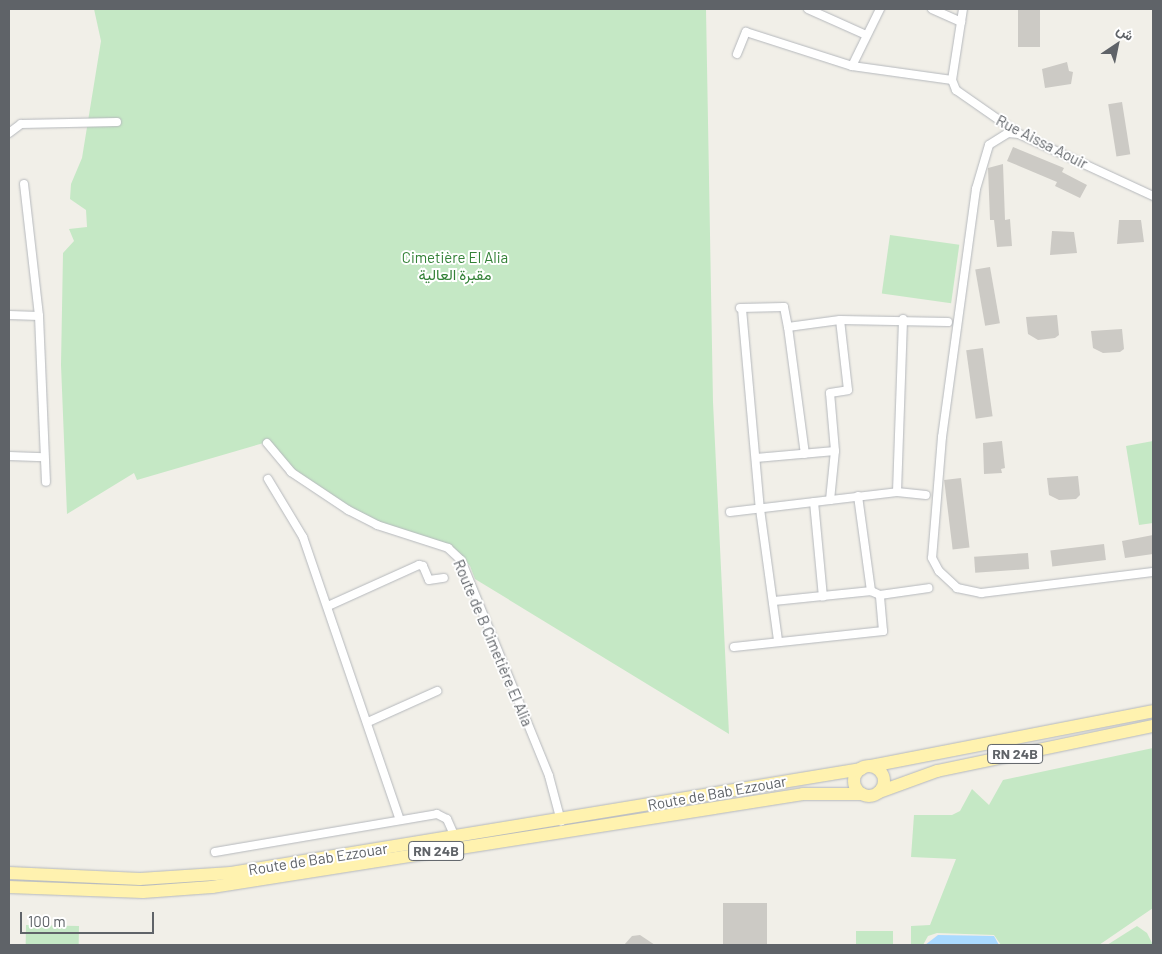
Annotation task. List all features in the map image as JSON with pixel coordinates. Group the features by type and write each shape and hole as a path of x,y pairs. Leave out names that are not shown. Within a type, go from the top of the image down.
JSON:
{"main road":[{"name":"Route de Bab Ezzouar","path":"638,813 1153,711"},
{"name":"RN 24B","path":"879,792 937,771 1153,726"},
{"path":"862,794 855,784 866,767 884,776 879,792"},
{"name":"Route de Bab Ezzouar","path":"9,887 143,892 204,888 638,813 812,793 862,794 879,792"},
{"name":"Route de Bab Ezzouar","path":"9,873 185,878 455,837 562,825"}],"street":[{"path":"808,9 866,35"},
{"path":"852,66 880,9"},
{"path":"932,9 960,22"},
{"path":"737,54 746,32 852,66 952,80 963,9"},
{"name":"Rue Aissa Aouir","path":"952,80 963,96 1019,134 1153,196"},
{"path":"9,133 21,124 117,122"},
{"path":"1019,134 1008,133 989,145 976,189 942,437 932,558 949,581 968,592 1153,572"},
{"path":"24,184 39,316 46,482"},
{"path":"778,642 760,508 741,308 784,307 805,454"},
{"path":"9,315 39,316"},
{"path":"788,327 840,320 903,318 948,322"},
{"path":"897,492 903,318"},
{"path":"830,500 835,451 830,393 848,390 840,320"},
{"name":"Route de B Cimetière El Alia","path":"267,443 291,472 348,510 377,525 448,548 461,560 549,776 562,825"},
{"path":"756,458 835,451"},
{"path":"9,456 44,457"},
{"path":"268,479 303,537 368,722 400,820"},
{"path":"730,512 897,492 926,495"},
{"path":"858,496 871,591"},
{"path":"814,502 823,597"},
{"path":"328,606 419,565 423,566 429,580 444,578"},
{"path":"774,602 871,591 880,595 928,588"},
{"path":"734,647 883,631 880,595"},
{"path":"368,722 437,691"},
{"path":"216,852 400,820 442,815 455,837"}],"green space":[{"name":"Cimetière El Alia مقبرة العالية","path":"94,9 706,9 713,402 729,734 475,579 470,566 455,550 353,512 289,466 267,442 137,480 134,473 67,514 61,365 63,253 74,241 69,229 87,227 86,210 70,199 71,184 82,158 101,41"},
{"path":"890,235 959,245 951,303 882,293"},
{"path":"1153,441 1153,523 1139,525 1126,446"},
{"path":"1153,748 1153,908 1099,945 1001,945 994,935 937,933 928,936 923,945 911,945 911,926 930,925 956,859 911,857 914,815 952,815 960,811 972,789 989,805 1003,780"},
{"path":"26,925 79,926 79,945 26,945"},
{"path":"1137,926 1147,933 1153,945 1107,945"},
{"path":"856,931 893,931 893,945 856,945"}],"water":[{"path":"938,935 994,936 999,945 925,945"}],"building":[{"path":"1018,9 1040,9 1040,47 1018,47"},
{"path":"1067,62 1069,71 1073,72 1071,84 1045,88 1042,69"},
{"path":"1122,102 1130,154 1116,157 1108,104"},
{"path":"1013,147 1064,168 1062,172 1087,185 1080,198 1055,186 1057,182 1007,161"},
{"path":"1003,164 1005,220 1010,219 1012,246 997,247 994,220 990,220 988,168"},
{"path":"1119,220 1141,220 1144,242 1117,244"},
{"path":"1052,231 1074,232 1077,253 1050,255"},
{"path":"990,267 1000,323 985,326 975,270"},
{"path":"1057,315 1059,335 1055,338 1038,340 1028,334 1026,317"},
{"path":"1122,329 1124,349 1120,352 1103,353 1093,348 1091,331"},
{"path":"983,348 993,416 976,419 966,350"},
{"path":"1002,441 1005,468 1001,469 1002,473 984,474 983,443"},
{"path":"1078,476 1080,495 1076,499 1059,500 1049,495 1047,478"},
{"path":"961,478 970,547 953,550 944,480"},
{"path":"1153,535 1153,554 1125,558 1122,541"},
{"path":"1104,544 1106,560 1052,566 1050,551"},
{"path":"1028,553 1029,569 975,573 974,557"},
{"path":"723,903 767,903 767,945 723,945"},
{"path":"640,935 655,945 624,945 632,936"}]}
